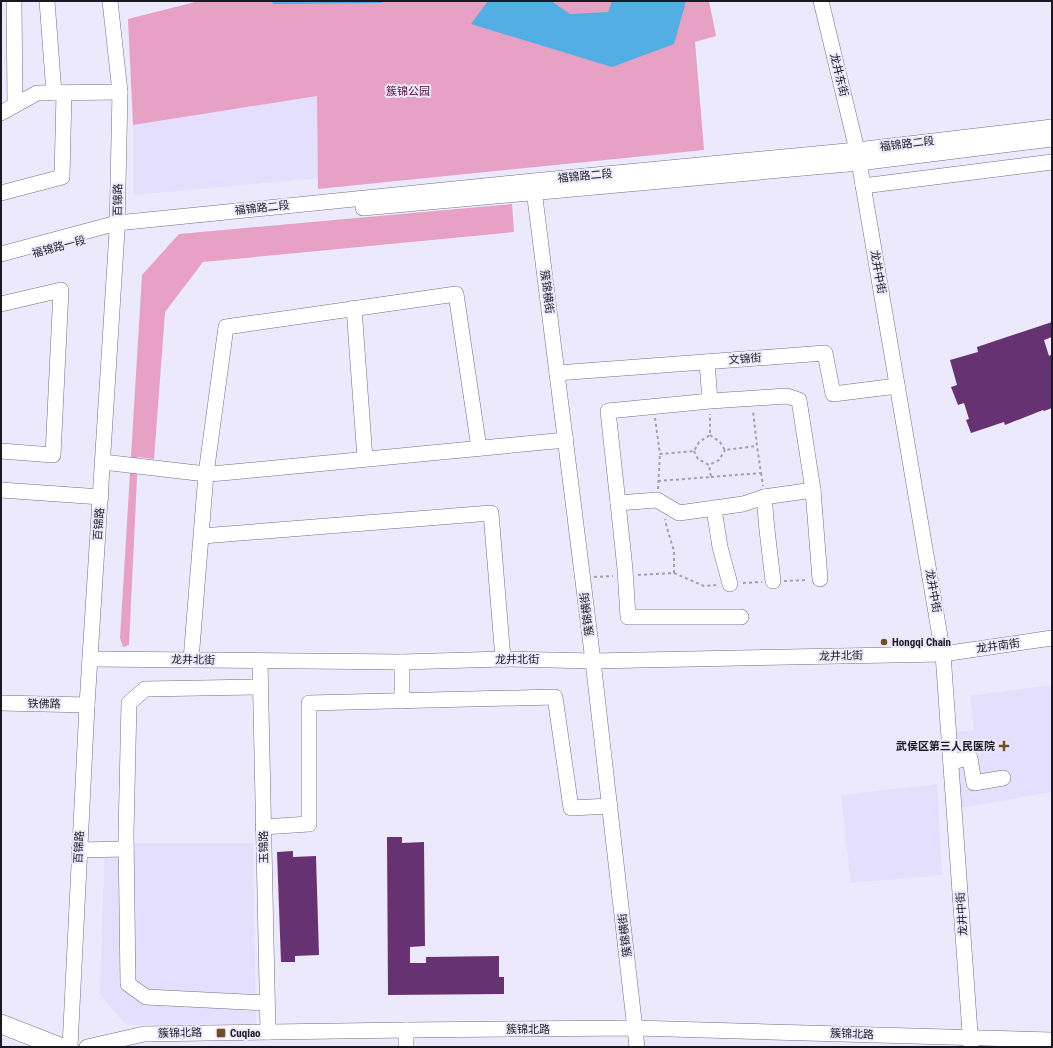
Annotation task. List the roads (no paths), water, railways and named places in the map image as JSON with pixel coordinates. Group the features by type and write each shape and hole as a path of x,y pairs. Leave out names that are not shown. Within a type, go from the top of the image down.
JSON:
{"main road":[{"path":"1,1024 60,1047"}],"street":[{"path":"14,1 15,105"},
{"path":"1,193 62,177 59,93 46,1"},
{"name":"百锦路","path":"70,1047 78,850 118,227 120,92 110,1"},
{"name":"龙井东街","path":"821,1 858,156"},
{"path":"1,113 37,93 120,92"},
{"name":"福锦路二段","path":"858,156 1052,127"},
{"name":"福锦路二段","path":"118,227 534,186 1052,139"},
{"name":"龙井中街","path":"858,156 943,654 971,1042"},
{"path":"863,186 1052,162"},
{"name":"簇锦横街","path":"534,186 593,661 637,1047"},
{"name":"福锦路一段","path":"1,254 118,227"},
{"name":"福锦路一段","path":"1,262 118,227"},
{"path":"1,304 61,290 53,455 1,451"},
{"path":"190,660 202,536 206,474 226,327 456,294 479,448"},
{"path":"354,308 365,459"},
{"name":"文锦街","path":"557,373 825,353 833,394 898,386"},
{"path":"707,362 710,401"},
{"path":"742,617 628,617 608,411 752,398 787,396 798,400 813,490 820,579"},
{"path":"103,462 206,474 566,440"},
{"path":"1,490 101,496"},
{"path":"618,503 660,502 679,514 743,504 764,497 813,490"},
{"path":"764,497 766,530 773,581"},
{"path":"714,509 720,547 730,584"},
{"path":"202,536 490,513 503,659"},
{"name":"龙井南街","path":"943,654 1052,638"},
{"name":"龙井北街","path":"90,659 260,662 402,662 503,659 593,661 943,654"},
{"name":"玉锦路","path":"260,662 268,1032"},
{"path":"402,662 402,701"},
{"path":"260,687 145,689 129,703 126,849 128,984 146,997 267,1003"},
{"path":"263,827 310,824 308,703 555,697 571,808 610,806"},
{"name":"铁佛路","path":"1,703 87,705"},
{"path":"951,762 970,758 974,783 1003,778"},
{"path":"78,850 126,849"},
{"name":"簇锦北路","path":"87,1047 144,1034 635,1028 971,1042 1052,1040"},
{"path":"406,1030 406,1047"}],"water":[{"path":"270,1 382,1 382,3 274,4"},
{"path":"488,1 551,1 570,14 608,12 612,1 686,1 674,44 612,67 471,24"}],"place":[{"name":"Hongqi Chain","path":"884,642"},
{"name":"武侯区第三人民医院","path":"1004,746"},
{"name":"Cuqiao","path":"221,1033"}],"park label":[{"name":"簇锦公园","path":"408,91"}]}
